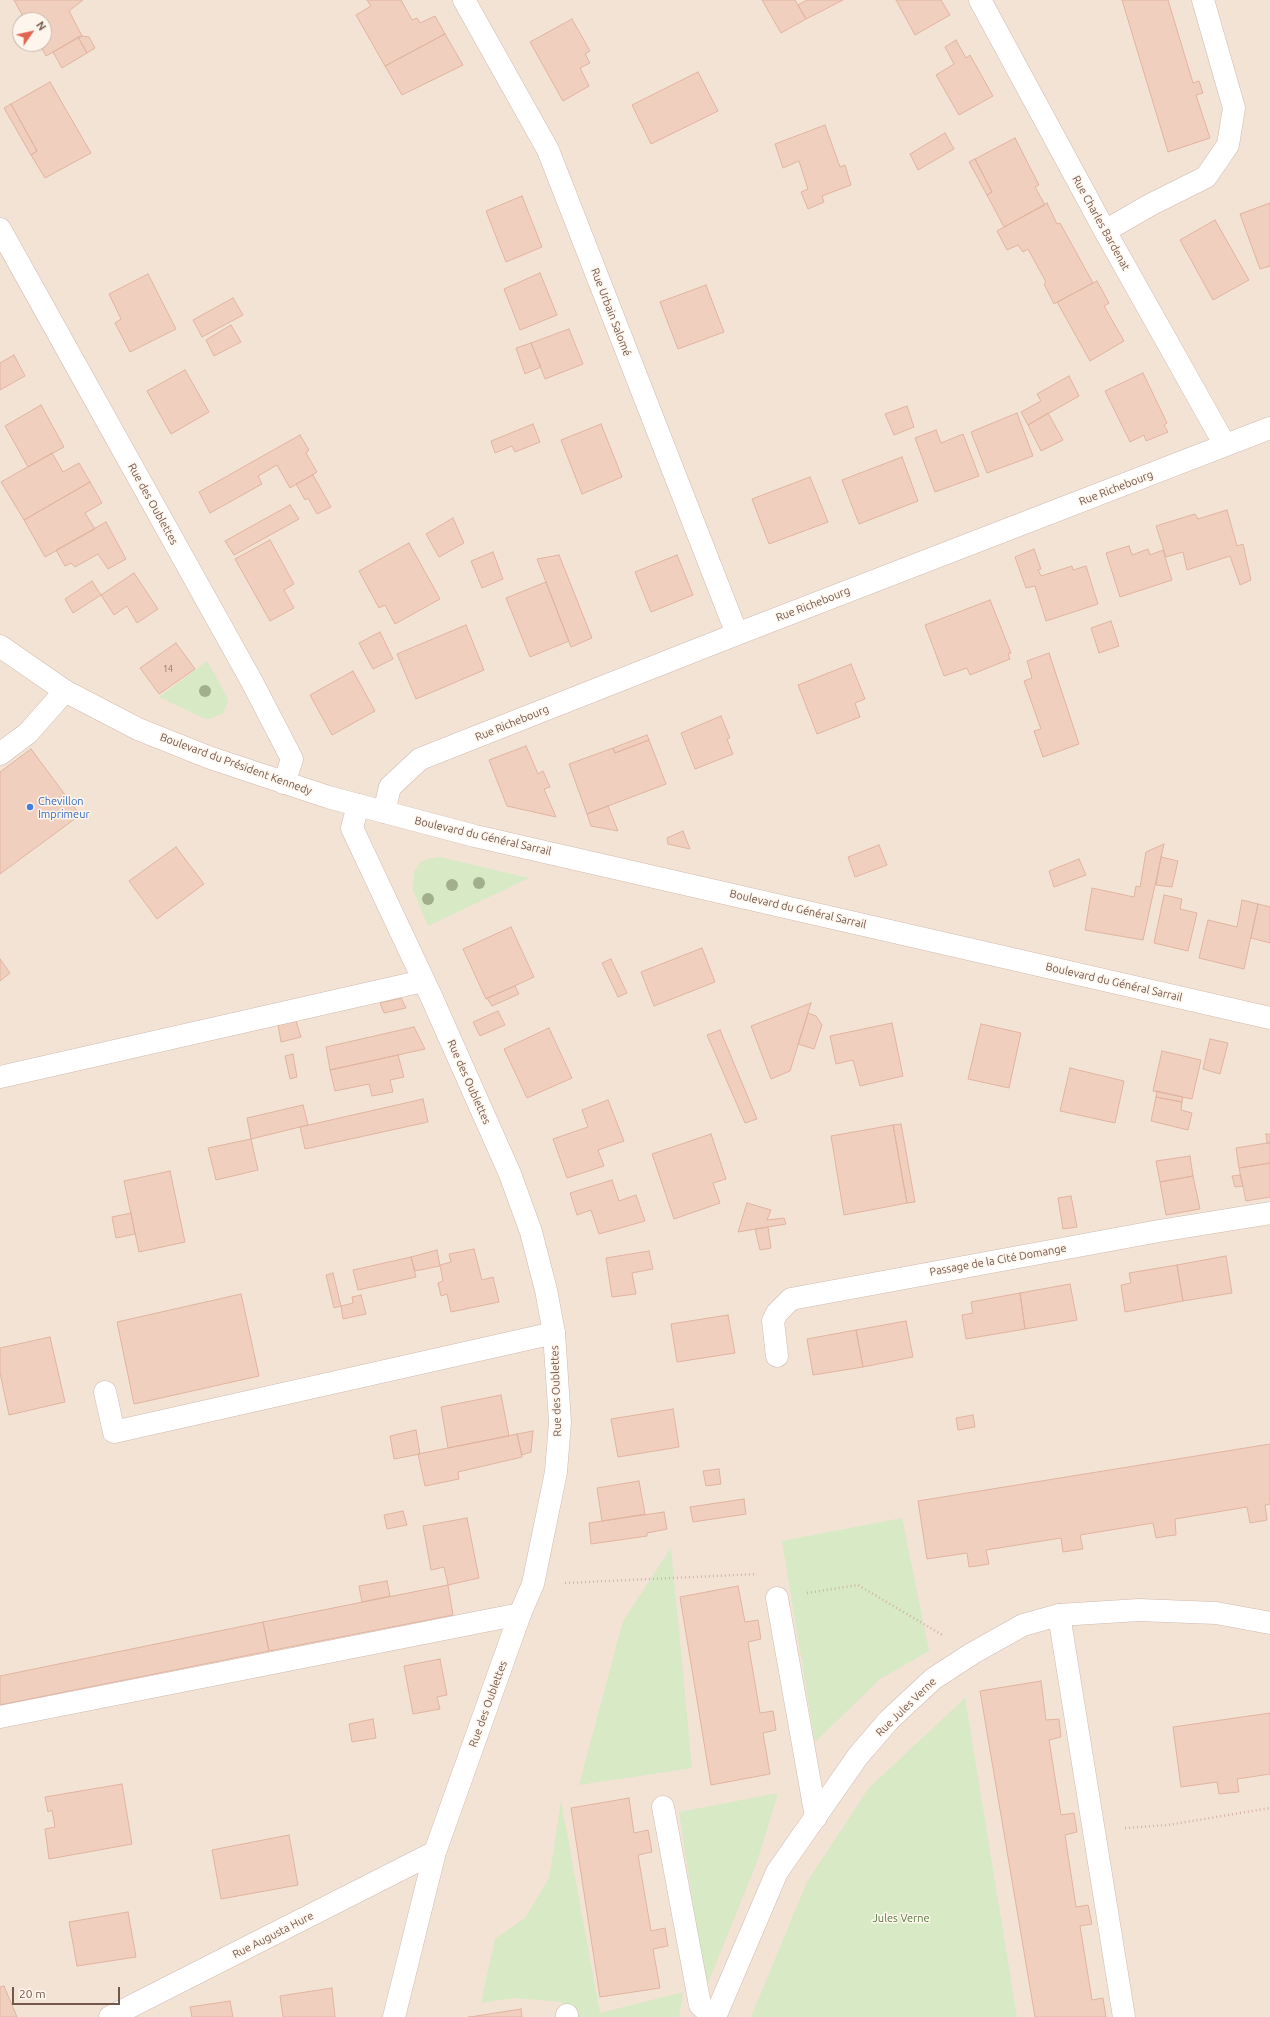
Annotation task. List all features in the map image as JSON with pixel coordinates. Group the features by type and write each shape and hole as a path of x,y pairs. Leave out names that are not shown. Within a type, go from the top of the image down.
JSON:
{"street":[{"name":"Rue Urbain Salomé","path":"464,0 548,150 737,634"},
{"name":"Rue Charles Bardenat","path":"980,0 1105,231 1225,445"},
{"path":"1105,231 1150,205 1206,177 1228,145 1234,108 1203,0"},
{"name":"Rue des Oublettes","path":"0,229 251,680 285,746 292,760 284,783"},
{"name":"Rue Richebourg","path":"384,812 390,787 420,759 737,634 1270,428"},
{"name":"Boulevard du Président Kennedy","path":"0,646 65,691 138,729 208,757 328,797"},
{"path":"0,754 28,733 65,691"},
{"name":"Boulevard du Général Sarrail","path":"328,797 475,836 1270,1018"},
{"name":"Rue des Oublettes","path":"358,805 352,828 510,1174 531,1232 546,1290 554,1333 560,1422 556,1472 533,1584 520,1614 435,1852 394,2017"},
{"path":"0,1077 423,981"},
{"name":"Passage de la Cité Domange","path":"778,1356 773,1322 780,1309 791,1299 1159,1231 1270,1213"},
{"path":"105,1392 114,1432 554,1333"},
{"path":"777,1598 816,1817"},
{"name":"Rue Jules Verne","path":"714,2017 777,1872 858,1756 889,1720 933,1679 974,1653 1023,1625 1059,1615 1139,1610 1216,1613 1270,1622"},
{"path":"0,1717 520,1614"},
{"path":"1059,1615 1124,2017"},
{"path":"663,1807 700,2005 714,2017"},
{"name":"Rue Augusta Hure","path":"110,2017 435,1852"}],"path":[{"path":"1094,1830 1168,1825 1270,1808"}],"shaded area":[{"path":"0,0 1270,0 1270,2017 0,2017"}],"green space":[{"path":"207,661 226,695 228,702 223,713 211,719 205,719 159,697"},
{"path":"440,857 529,878 428,926 413,890 414,872 420,863 426,859"},
{"path":"902,1518 929,1651 880,1679 815,1742 782,1541"},
{"path":"671,1548 692,1768 579,1785 623,1621"},
{"name":"Jules Verne","path":"965,1698 1017,2017 751,2017 807,1882 868,1789"},
{"path":"778,1793 757,1862 706,1988 679,1812"},
{"path":"561,1801 600,2013 683,1992 679,2017 568,2017 562,2002 514,1998 481,2003 495,1939 525,1918 549,1878"}],"building":[{"path":"14,0 83,0 69,11 82,36 46,56 44,52 52,52 52,12 21,12"},
{"path":"367,0 401,0 412,20 417,18 420,23 435,16 445,34 385,66 356,15 371,6"},
{"path":"762,0 795,0 806,19 781,33"},
{"path":"807,0 843,0 806,19 798,5"},
{"path":"896,0 941,0 950,15 915,35"},
{"path":"1122,0 1168,0 1193,83 1199,81 1203,93 1196,95 1210,138 1168,152"},
{"path":"572,19 590,51 585,54 590,63 580,68 589,86 563,101 530,42"},
{"path":"445,34 463,65 402,95 385,66"},
{"path":"78,37 89,37 95,48 87,53"},
{"path":"78,37 87,53 62,68 53,52"},
{"path":"956,40 966,58 970,55 993,96 959,115 936,75 954,64 945,47"},
{"path":"698,72 718,111 651,144 632,105"},
{"path":"50,82 91,153 45,178 31,155 37,151 11,104"},
{"path":"11,104 37,151 31,155 4,108"},
{"path":"825,125 840,167 845,165 851,185 822,196 824,202 808,209 801,192 808,189 799,161 783,168 775,144"},
{"path":"945,133 954,149 918,170 910,154"},
{"path":"1015,138 1039,185 1035,187 1045,205 1004,227 987,195 992,192 975,159"},
{"path":"975,159 992,192 987,195 969,162"},
{"path":"522,196 542,247 506,262 486,211"},
{"path":"1047,203 1057,224 1060,223 1093,283 1054,304 1044,284 1046,282 1028,249 1023,252 1018,245 1007,250 997,231"},
{"path":"1270,203 1270,266 1260,269 1240,214"},
{"path":"1215,220 1249,280 1213,300 1180,240"},
{"path":"540,273 557,315 520,330 504,289"},
{"path":"148,274 176,329 130,352 115,323 121,319 109,294"},
{"path":"1097,281 1109,303 1104,306 1124,341 1090,361 1057,302"},
{"path":"706,285 724,332 678,349 660,302"},
{"path":"233,298 243,315 202,337 193,320"},
{"path":"231,325 241,342 214,356 206,340"},
{"path":"569,329 583,364 545,379 531,343"},
{"path":"531,343 541,367 525,374 516,348"},
{"path":"14,355 25,376 0,390 0,363"},
{"path":"185,370 209,412 171,434 147,391"},
{"path":"1143,373 1167,423 1164,425 1168,432 1146,441 1144,435 1130,442 1105,391"},
{"path":"1069,376 1079,396 1028,425 1021,412 1041,401 1037,394"},
{"path":"41,405 64,447 28,467 5,426"},
{"path":"907,406 914,427 894,435 885,414"},
{"path":"1017,413 1033,456 987,473 971,432"},
{"path":"1048,413 1063,440 1041,451 1028,425"},
{"path":"533,424 540,442 515,452 512,446 495,453 491,441"},
{"path":"601,424 622,477 582,494 561,440"},
{"path":"936,430 941,443 963,434 979,476 935,492 915,438"},
{"path":"300,435 309,450 306,453 317,472 290,488 277,465 258,476 262,484 210,513 199,492"},
{"path":"52,453 63,472 79,463 90,482 24,520 1,482"},
{"path":"902,457 918,501 859,524 842,480"},
{"path":"313,475 331,507 317,514 308,498 305,500 296,484"},
{"path":"810,477 828,522 769,544 752,499"},
{"path":"90,482 102,503 85,513 95,529 45,557 24,520"},
{"path":"290,505 299,519 234,555 225,541"},
{"path":"1227,510 1237,546 1243,544 1251,580 1240,585 1230,556 1187,570 1183,552 1166,557 1156,526 1195,514 1198,519"},
{"path":"453,518 464,543 439,557 426,534"},
{"path":"106,522 126,559 108,569 98,554 75,567 71,563 65,566 56,550"},
{"path":"270,540 294,584 284,590 294,608 270,621 235,559"},
{"path":"409,543 440,599 395,624 385,605 379,608 359,571"},
{"path":"1129,546 1132,555 1148,549 1150,555 1163,550 1172,580 1120,597 1106,553"},
{"path":"1034,549 1041,569 1038,570 1041,576 1072,566 1073,570 1086,566 1098,604 1046,621 1035,586 1026,588 1015,557"},
{"path":"493,552 503,579 482,588 471,561"},
{"path":"559,555 592,638 571,647 537,559"},
{"path":"677,555 693,595 651,612 635,572"},
{"path":"134,573 158,609 137,623 127,606 114,615 101,595"},
{"path":"92,581 101,595 73,613 65,599"},
{"path":"546,582 569,641 530,657 506,598"},
{"path":"990,600 1011,653 1008,654 1010,659 970,675 967,668 944,676 925,625"},
{"path":"1111,621 1119,646 1099,653 1091,628"},
{"path":"466,625 484,670 416,699 397,654"},
{"path":"380,632 393,659 373,669 359,643"},
{"path":"176,643 195,669 159,694 140,668"},
{"path":"1049,653 1079,744 1043,757 1034,731 1041,729 1024,681 1032,678 1027,661"},
{"path":"851,664 865,699 855,703 860,717 817,734 798,685"},
{"path":"353,671 375,711 332,735 310,695"},
{"path":"721,716 730,738 727,739 733,754 695,769 681,733"},
{"path":"647,735 649,740 615,753 613,748"},
{"path":"649,740 666,784 587,814 569,764 613,748 615,753"},
{"path":"526,746 538,774 543,771 550,787 544,789 556,817 507,806 489,760"},
{"path":"31,749 80,815 0,874 0,772"},
{"path":"608,806 618,831 591,826 587,814"},
{"path":"683,831 690,849 668,844 667,838"},
{"path":"1164,844 1143,940 1085,930 1092,888 1134,897 1136,886 1140,887 1146,852"},
{"path":"879,845 887,865 855,877 848,857"},
{"path":"176,847 204,884 157,919 129,881"},
{"path":"1161,857 1178,861 1172,887 1156,885"},
{"path":"1079,859 1086,875 1054,887 1049,871"},
{"path":"1164,895 1182,899 1180,909 1197,913 1188,951 1154,943"},
{"path":"1242,900 1258,904 1244,969 1199,958 1208,920 1237,927"},
{"path":"1258,904 1270,907 1270,943 1251,938"},
{"path":"511,927 534,977 486,999 463,949"},
{"path":"702,948 715,982 654,1006 641,972"},
{"path":"0,959 10,973 0,981"},
{"path":"611,959 627,993 618,997 602,963"},
{"path":"515,986 519,994 492,1006 487,998"},
{"path":"401,998 406,1008 384,1013 380,1003"},
{"path":"811,1003 790,1071 771,1079 751,1026"},
{"path":"498,1011 505,1025 480,1036 473,1022"},
{"path":"808,1013 816,1016 822,1025 814,1049 798,1044"},
{"path":"296,1021 301,1037 281,1042 278,1025"},
{"path":"892,1023 903,1076 860,1086 853,1060 836,1064 830,1036"},
{"path":"981,1024 1021,1033 1009,1088 968,1079"},
{"path":"414,1027 425,1049 330,1070 326,1047"},
{"path":"549,1028 572,1078 527,1098 504,1049"},
{"path":"720,1030 757,1119 745,1123 707,1035"},
{"path":"1210,1039 1228,1043 1220,1074 1203,1069"},
{"path":"1162,1051 1201,1060 1192,1099 1153,1091"},
{"path":"293,1054 297,1077 290,1079 285,1056"},
{"path":"398,1055 404,1077 390,1080 393,1092 372,1096 369,1084 335,1091 330,1070"},
{"path":"1070,1068 1124,1081 1115,1123 1060,1111"},
{"path":"1157,1091 1183,1097 1182,1102 1156,1097"},
{"path":"1156,1097 1182,1102 1181,1110 1192,1113 1188,1130 1151,1121"},
{"path":"423,1099 428,1122 305,1149 300,1127"},
{"path":"608,1100 624,1141 598,1150 604,1166 567,1178 553,1139 588,1127 582,1110"},
{"path":"303,1105 308,1125 251,1139 247,1118"},
{"path":"901,1124 915,1202 907,1203 893,1125"},
{"path":"893,1125 907,1203 844,1215 831,1136"},
{"path":"711,1134 726,1179 713,1183 720,1203 674,1219 652,1154"},
{"path":"1266,1134 1270,1134 1270,1143 1267,1143"},
{"path":"251,1139 258,1170 216,1180 208,1148"},
{"path":"1270,1143 1270,1163 1239,1168 1236,1148"},
{"path":"1190,1156 1193,1176 1160,1182 1156,1161"},
{"path":"1270,1163 1270,1197 1246,1201 1239,1168"},
{"path":"170,1171 185,1242 139,1252 124,1181"},
{"path":"1240,1175 1243,1186 1235,1187 1232,1176"},
{"path":"1193,1176 1200,1209 1166,1215 1160,1182"},
{"path":"612,1180 619,1201 636,1195 645,1221 599,1234 591,1210 577,1215 570,1193"},
{"path":"1071,1196 1077,1227 1063,1229 1058,1198"},
{"path":"747,1203 771,1210 767,1220 784,1218 786,1224 738,1232"},
{"path":"131,1213 135,1234 116,1238 112,1217"},
{"path":"768,1227 771,1248 760,1250 755,1229"},
{"path":"474,1249 482,1280 493,1277 499,1302 451,1312 447,1294 441,1296 438,1283 443,1281 440,1265 451,1262 449,1254"},
{"path":"437,1250 440,1266 415,1271 411,1257"},
{"path":"649,1251 653,1269 632,1273 636,1294 612,1297 606,1258"},
{"path":"1226,1256 1232,1293 1183,1301 1177,1265"},
{"path":"411,1257 416,1277 358,1290 353,1270"},
{"path":"1177,1265 1183,1301 1125,1312 1121,1285 1131,1283 1129,1273"},
{"path":"333,1273 341,1306 334,1308 326,1275"},
{"path":"1070,1284 1077,1320 1025,1329 1020,1293"},
{"path":"1020,1293 1025,1329 966,1339 962,1315 973,1313 971,1302"},
{"path":"241,1294 259,1376 134,1404 117,1322"},
{"path":"361,1295 366,1314 343,1319 341,1306 353,1303 352,1297"},
{"path":"728,1315 735,1353 677,1362 671,1324"},
{"path":"906,1321 913,1357 863,1367 856,1330"},
{"path":"856,1330 863,1367 813,1375 807,1339"},
{"path":"50,1337 65,1402 9,1415 0,1373 0,1348"},
{"path":"501,1395 509,1436 448,1448 441,1407"},
{"path":"673,1409 679,1447 618,1457 611,1419"},
{"path":"973,1415 975,1427 958,1430 956,1418"},
{"path":"416,1430 420,1454 394,1459 390,1436"},
{"path":"533,1431 531,1452 522,1455 517,1434"},
{"path":"517,1434 522,1457 458,1472 459,1479 425,1486 418,1454"},
{"path":"1270,1444 1270,1504 1265,1505 1267,1520 1250,1523 1247,1507 1175,1519 1176,1535 1156,1538 1153,1523 1080,1535 1083,1549 1063,1552 1061,1538 986,1550 989,1564 977,1566 969,1567 967,1553 927,1559 918,1501"},
{"path":"719,1469 721,1484 706,1486 703,1471"},
{"path":"639,1481 645,1514 602,1521 597,1488"},
{"path":"744,1499 746,1514 693,1522 690,1507"},
{"path":"403,1511 407,1525 387,1529 384,1515"},
{"path":"664,1512 667,1529 647,1533 647,1536 591,1544 589,1523"},
{"path":"467,1518 479,1578 448,1585 444,1567 431,1570 423,1526"},
{"path":"387,1581 390,1596 362,1602 359,1586"},
{"path":"448,1585 453,1615 269,1651 263,1622"},
{"path":"738,1586 745,1622 758,1620 761,1639 748,1642 760,1713 773,1711 776,1730 763,1733 770,1774 711,1785 680,1597"},
{"path":"263,1622 269,1651 0,1705 0,1676"},
{"path":"440,1659 447,1695 437,1697 440,1709 413,1714 404,1666"},
{"path":"1041,1681 1046,1720 1059,1719 1061,1737 1049,1740 1061,1815 1074,1813 1077,1832 1065,1835 1076,1907 1088,1905 1092,1924 1080,1926 1092,2000 1103,1998 1106,2017 1035,2017 980,1691"},
{"path":"1270,1713 1270,1774 1237,1779 1239,1792 1219,1794 1217,1782 1181,1787 1173,1727"},
{"path":"373,1719 376,1738 352,1742 349,1724"},
{"path":"122,1784 132,1844 49,1859 45,1829 55,1827 52,1810 48,1812 45,1797"},
{"path":"629,1798 634,1833 648,1830 652,1852 638,1855 651,1931 665,1928 668,1946 653,1949 660,1988 600,1997 571,1808"},
{"path":"289,1835 298,1885 221,1899 212,1850"},
{"path":"128,1912 136,1957 77,1966 69,1922"},
{"path":"4,1986 17,2017 0,2017 0,1987"},
{"path":"332,1988 335,2017 283,2017 280,1996"},
{"path":"230,2001 233,2017 192,2017 190,2007"},
{"path":"521,2009 522,2017 470,2017"}],"place":[{"name":"Chevillon Imprimeur","path":"30,807"}]}
